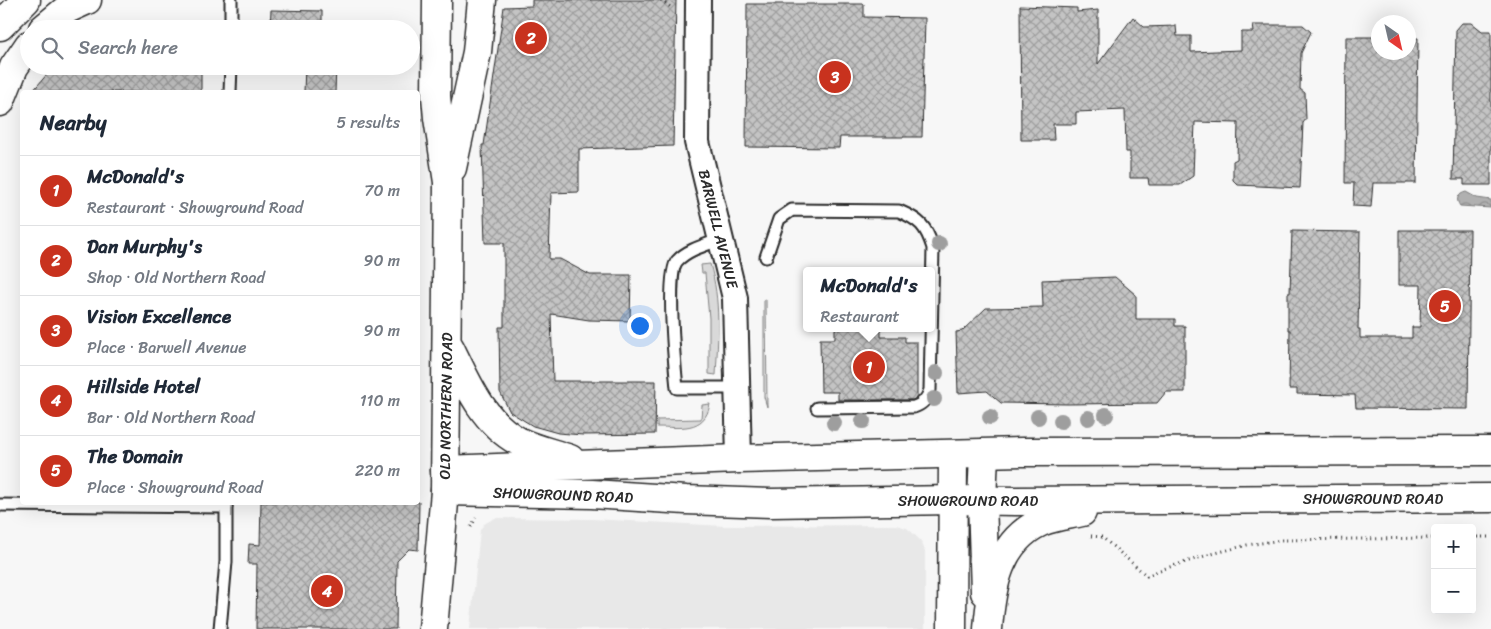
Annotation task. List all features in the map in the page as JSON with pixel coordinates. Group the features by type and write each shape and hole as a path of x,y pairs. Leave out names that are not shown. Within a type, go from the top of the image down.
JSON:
{"main road":[{"path":"54,20 67,9 87,0"},
{"name":"OLD NORTHERN ROAD","path":"433,629 445,480 447,343 448,182 436,96 437,0"},
{"name":"OLD NORTHERN ROAD","path":"448,182 480,36 482,0"},
{"path":"0,102 14,67 20,59"},
{"path":"447,343 479,404 498,427 519,441 534,448 591,465"},
{"name":"SHOWGROUND ROAD","path":"445,480 591,465 739,458 984,454 1491,451"},
{"path":"984,454 982,500 987,629"},
{"path":"952,629 953,455"},
{"name":"SHOWGROUND ROAD","path":"445,480 592,494 772,503 953,500 1491,498"},
{"path":"987,629 997,570 1011,546 1026,530 1042,521 1055,517 1165,499"}],"street":[{"name":"BARWELL AVENUE","path":"698,0 697,142 735,298 739,458"}],"lane":[{"path":"231,0 231,20"},
{"path":"230,75 230,90"},
{"path":"766,257 779,219 792,210 899,211 915,218 927,230 933,248 933,267"},
{"path":"722,240 688,252 675,263 672,278 676,380 677,388 737,388"},
{"path":"817,408 919,406 927,398 930,390 931,332"},
{"path":"0,505 226,505 226,562 220,629"}],"path":[{"path":"662,0 673,9"},
{"path":"1476,537 1491,537"},
{"path":"1102,538 1147,576 1208,555 1247,545 1282,540 1431,538"}],"shaded area":[{"path":"710,264 717,305 716,375 709,374 709,318 705,273 702,273 701,265"},
{"path":"766,299 767,407 764,397 764,300"},
{"path":"710,404 703,420 697,424 682,427 657,427 657,420 701,419 702,405"},
{"path":"495,518 592,519 725,526 896,525 907,528 915,535 921,541 925,551 925,629 470,629 480,530 484,524"}],"water":[{"path":"1466,192 1477,198 1491,200 1491,208 1460,206 1458,197"}],"building":[{"path":"532,0 676,0 673,146 579,149 579,192 551,193 549,259 560,259 590,275 631,275 630,321 589,320 551,314 553,381 656,381 655,434 583,435 558,433 533,426 510,412 500,392 499,327 504,327 504,243 485,243 482,145 484,145 504,7 532,6"},
{"path":"747,4 864,4 864,17 925,18 922,137 840,137 839,148 746,147"},
{"path":"1020,6 1077,8 1077,12 1098,10 1098,64 1133,17 1144,27 1176,26 1177,36 1191,36 1191,52 1241,50 1241,32 1254,32 1253,25 1303,25 1311,32 1301,53 1300,89 1305,93 1306,119 1303,123 1300,188 1238,185 1233,180 1233,161 1237,159 1238,123 1195,122 1193,176 1180,185 1149,185 1148,178 1130,178 1130,152 1126,152 1125,110 1076,112 1076,124 1053,124 1054,140 1021,140"},
{"path":"271,10 322,11 322,20 270,20"},
{"path":"1462,23 1472,23 1482,31 1491,31 1491,185 1464,185 1464,179 1453,179 1456,30"},
{"path":"1346,37 1371,37 1371,60 1416,60 1416,38 1418,38 1416,183 1373,183 1371,207 1353,206 1354,183 1345,183"},
{"path":"46,75 201,75 201,90 34,90"},
{"path":"305,75 336,75 335,90 304,90"},
{"path":"1399,230 1470,230 1468,409 1356,408 1355,395 1297,394 1297,389 1289,389 1290,330 1288,330 1288,293 1290,293 1292,231 1360,232 1358,329 1360,329 1360,338 1412,338 1412,327 1420,327 1421,285 1399,285"},
{"path":"1115,277 1136,295 1136,319 1175,319 1175,326 1185,326 1185,392 1166,392 1157,403 1068,404 1001,403 987,391 958,393 956,332 962,331 986,308 1043,307 1042,280"},
{"path":"835,332 881,332 881,337 905,337 905,342 917,342 917,397 913,400 838,400 838,392 821,392 820,339 835,339"},
{"path":"261,505 419,505 418,550 409,549 397,561 396,629 256,629 257,564 248,564 249,544 260,545"}],"place":[{"name":"Dan Murphy's","path":"531,38"},
{"name":"Vision Excellence","path":"835,77"},
{"name":"The Domain","path":"1445,306"},
{"name":"McDonald's","path":"869,367"},
{"name":"Hillside Hotel","path":"327,591"}]}
